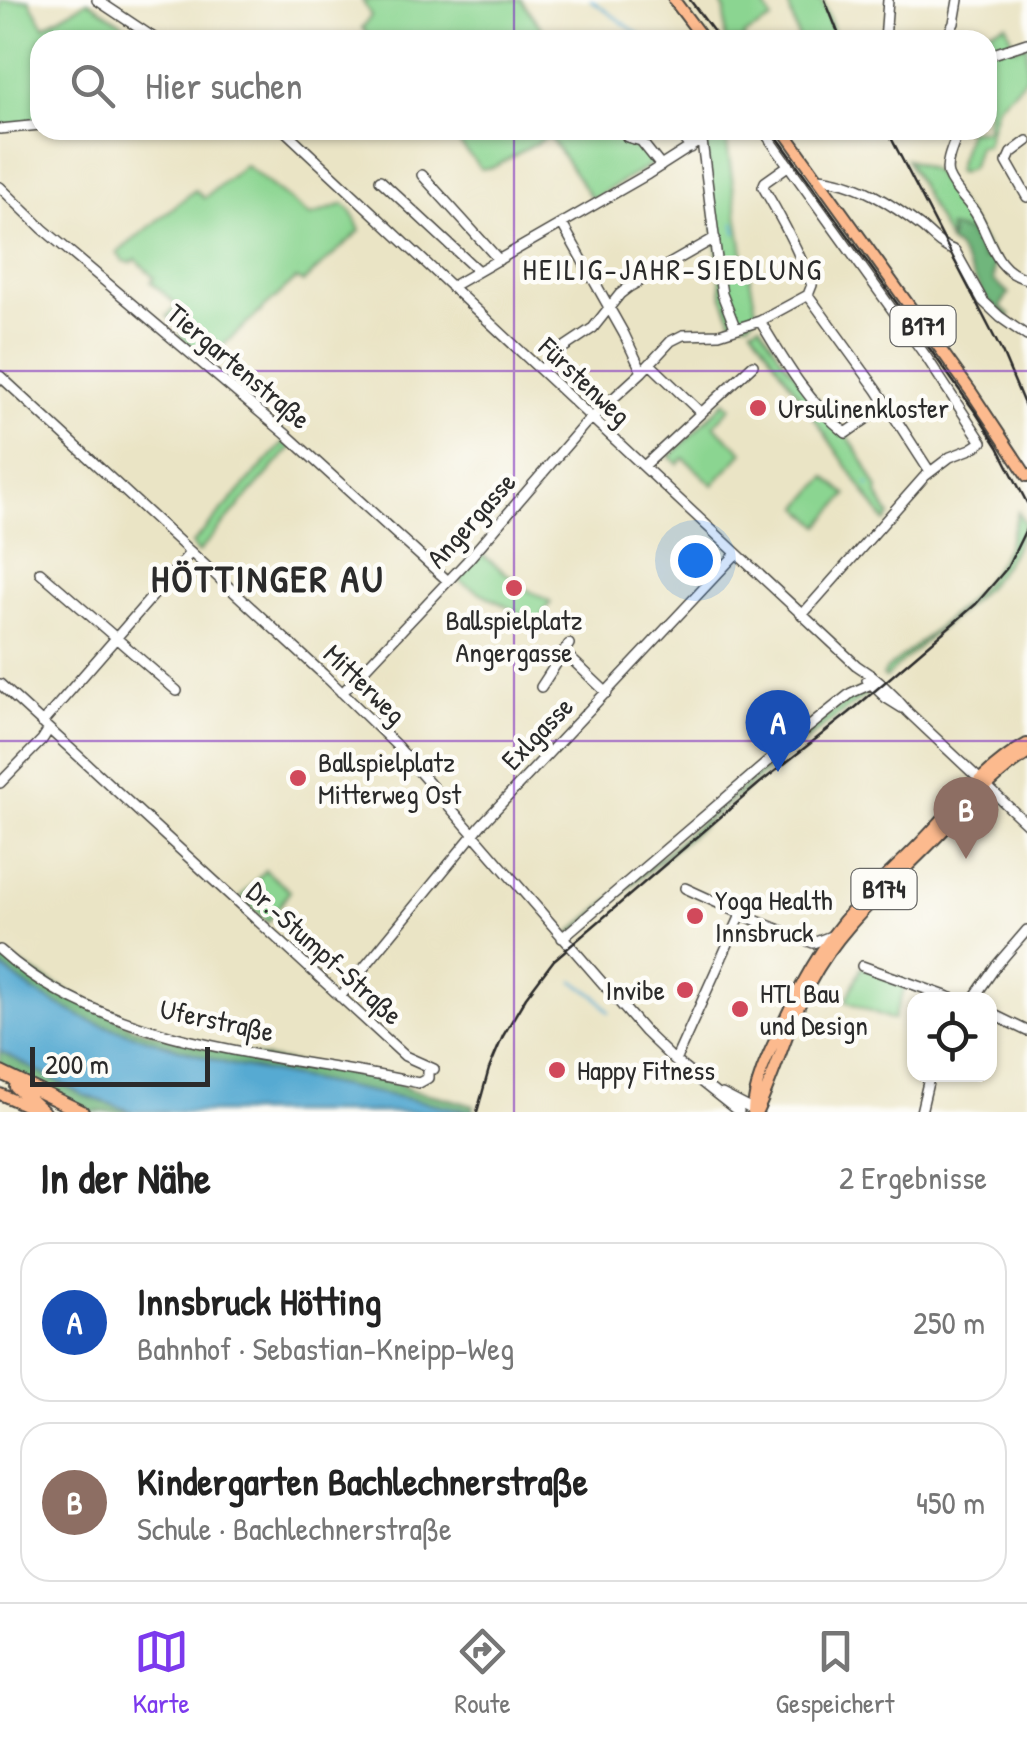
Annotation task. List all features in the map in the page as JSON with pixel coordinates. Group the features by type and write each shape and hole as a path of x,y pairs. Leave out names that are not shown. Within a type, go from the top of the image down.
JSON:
{"highway":[{"path":"1,1073 41,1112"},
{"path":"1,1073 82,1112"}],"main road":[{"path":"674,0 697,30"},
{"name":"B171","path":"789,140 1027,476"},
{"name":"B174","path":"755,1112 792,1021 826,956 855,918 1012,752 1027,744"},
{"name":"B174","path":"755,1112 755,1093 785,1017 831,936 854,908 984,783 1027,754"},
{"path":"0,1094 41,1112"}],"street":[{"path":"97,0 142,30"},
{"path":"887,30 888,0"},
{"path":"951,30 958,0"},
{"path":"997,53 1027,43"},
{"path":"0,129 30,126"},
{"name":"Fürstenweg","path":"295,140 736,554 893,693 908,712 1027,824"},
{"path":"636,140 662,166"},
{"path":"685,140 692,148"},
{"path":"770,140 927,358 982,442 930,472 802,615"},
{"path":"956,140 947,166 948,177 976,212 997,258 1013,274 1027,279"},
{"path":"452,287 702,141 722,294 735,327"},
{"path":"1027,142 1010,153 1008,162 1027,197"},
{"path":"789,165 763,187 804,262 812,284 808,294 930,472"},
{"path":"422,174 499,260"},
{"path":"817,178 835,179 866,191 922,228 943,247 955,250 983,301 1027,336"},
{"path":"380,180 478,271"},
{"name":"Tiergartenstraße","path":"0,187 43,230 287,435 448,581"},
{"path":"562,224 646,368 700,412"},
{"path":"540,370 560,350 593,328 629,287 715,238"},
{"name":"Angergasse","path":"341,692 448,581 591,417 675,338 720,334 760,321 808,294"},
{"path":"760,321 803,388 842,432 849,433 886,405"},
{"path":"644,466 753,365"},
{"name":"Mitterweg","path":"0,376 396,745 624,1010 675,1061 739,1112"},
{"path":"0,783 42,740 46,726 116,637 191,552"},
{"name":"Exlgasse","path":"340,996 473,835 736,554"},
{"path":"40,572 177,692"},
{"path":"541,687 566,648 607,692"},
{"name":"Fürstenweg","path":"856,664 886,698 908,712"},
{"name":"Dr.-Stumpf-Straße","path":"0,684 405,1056 431,1068"},
{"path":"562,938 805,730 851,693 871,684"},
{"path":"685,888 812,944 831,936"},
{"path":"675,1061 741,914"},
{"path":"978,992 1027,930"},
{"name":"Uferstraße","path":"0,950 42,981 87,1006 182,1039 420,1084 428,1078 431,1068"},
{"path":"862,966 932,992"},
{"path":"997,1016 1027,1031"},
{"path":"922,1112 928,1082"},
{"name":"Mitterweg","path":"715,1091 755,1112"}],"green space":[{"path":"0,0 29,0 44,26 88,1 132,30 30,30 30,124 0,127"},
{"path":"362,0 521,0 543,30 364,30 371,16"},
{"path":"719,0 762,0 772,20 754,30 725,30 725,11"},
{"path":"787,0 822,0 833,30 796,30"},
{"path":"1007,24 1015,48 1027,44 1027,77 997,106 997,30 991,30"},
{"path":"456,140 542,140 494,167 481,169"},
{"path":"552,140 628,140 633,148 645,148 656,162 592,199"},
{"path":"714,140 726,140 745,267 757,315 748,322 732,320 722,294 706,147"},
{"path":"965,140 987,140 986,145 978,146 972,167 956,171"},
{"path":"906,159 934,171 991,255 983,259 970,239 949,228 949,242"},
{"path":"245,165 310,216 344,204 360,231 303,282 296,279 208,359 179,336 184,331 167,316 178,306 151,282 154,278 136,259 131,263 123,261 117,253 195,190 204,198"},
{"path":"949,227 968,233 983,259 991,255 997,262 994,281 1009,293 1000,307 1010,315 1008,319 987,301 957,248 949,242"},
{"path":"760,324 783,360 846,433 890,516 885,522 752,327"},
{"path":"725,401 731,407 714,425 743,452 713,485 684,458 678,464 670,457"},
{"path":"287,439 293,445 198,553 192,544"},
{"path":"826,477 847,495 820,526 800,507"},
{"path":"1018,512 1025,523 1000,570 964,608 886,678 883,676 979,589 1002,557"},
{"path":"481,554 528,590 551,602 537,623 461,582 461,576"},
{"path":"857,692 870,692 790,752 570,933 799,739"},
{"path":"265,870 290,891 268,922 241,897"},
{"path":"0,953 132,1027 202,1047 364,1075 474,1106 472,1112 228,1064 90,1021 34,992 0,966"},
{"path":"862,966 907,983 893,1020 846,1001"},
{"path":"0,1051 83,1095 134,1112 91,1112 0,1064"}],"water":[{"path":"0,966 34,992 90,1021 228,1064 475,1112 134,1112 83,1095 0,1051"}],"waterway":[{"path":"591,0 633,30"},
{"path":"734,223 736,233"},
{"path":"574,981 597,997 609,1012"}],"tram line":[{"path":"690,0 712,30"},
{"path":"779,140 976,413 1027,503"}],"railway":[{"path":"825,0 837,30"},
{"path":"892,140 1002,352 1027,411"},
{"path":"477,1112 503,1036 554,960 976,604 1007,568 1027,527"}],"place":[{"name":"Ursulinenkloster","path":"758,408"},
{"name":"Ballspielplatz Angergasse","path":"514,588"},
{"name":"Innsbruck Hötting","path":"778,772"},
{"name":"Ballspielplatz Mitterweg Ost","path":"298,778"},
{"name":"Kindergarten Bachlechnerstraße","path":"966,859"},
{"name":"Yoga Health Innsbruck","path":"695,916"},
{"name":"Invibe","path":"685,990"},
{"name":"HTL Bau und Design","path":"740,1009"},
{"name":"Happy Fitness","path":"557,1070"}],"district":[{"name":"HEILIG-JAHR-SIEDLUNG","path":"673,270"},
{"name":"HÖTTINGER AU","path":"268,579"}]}
